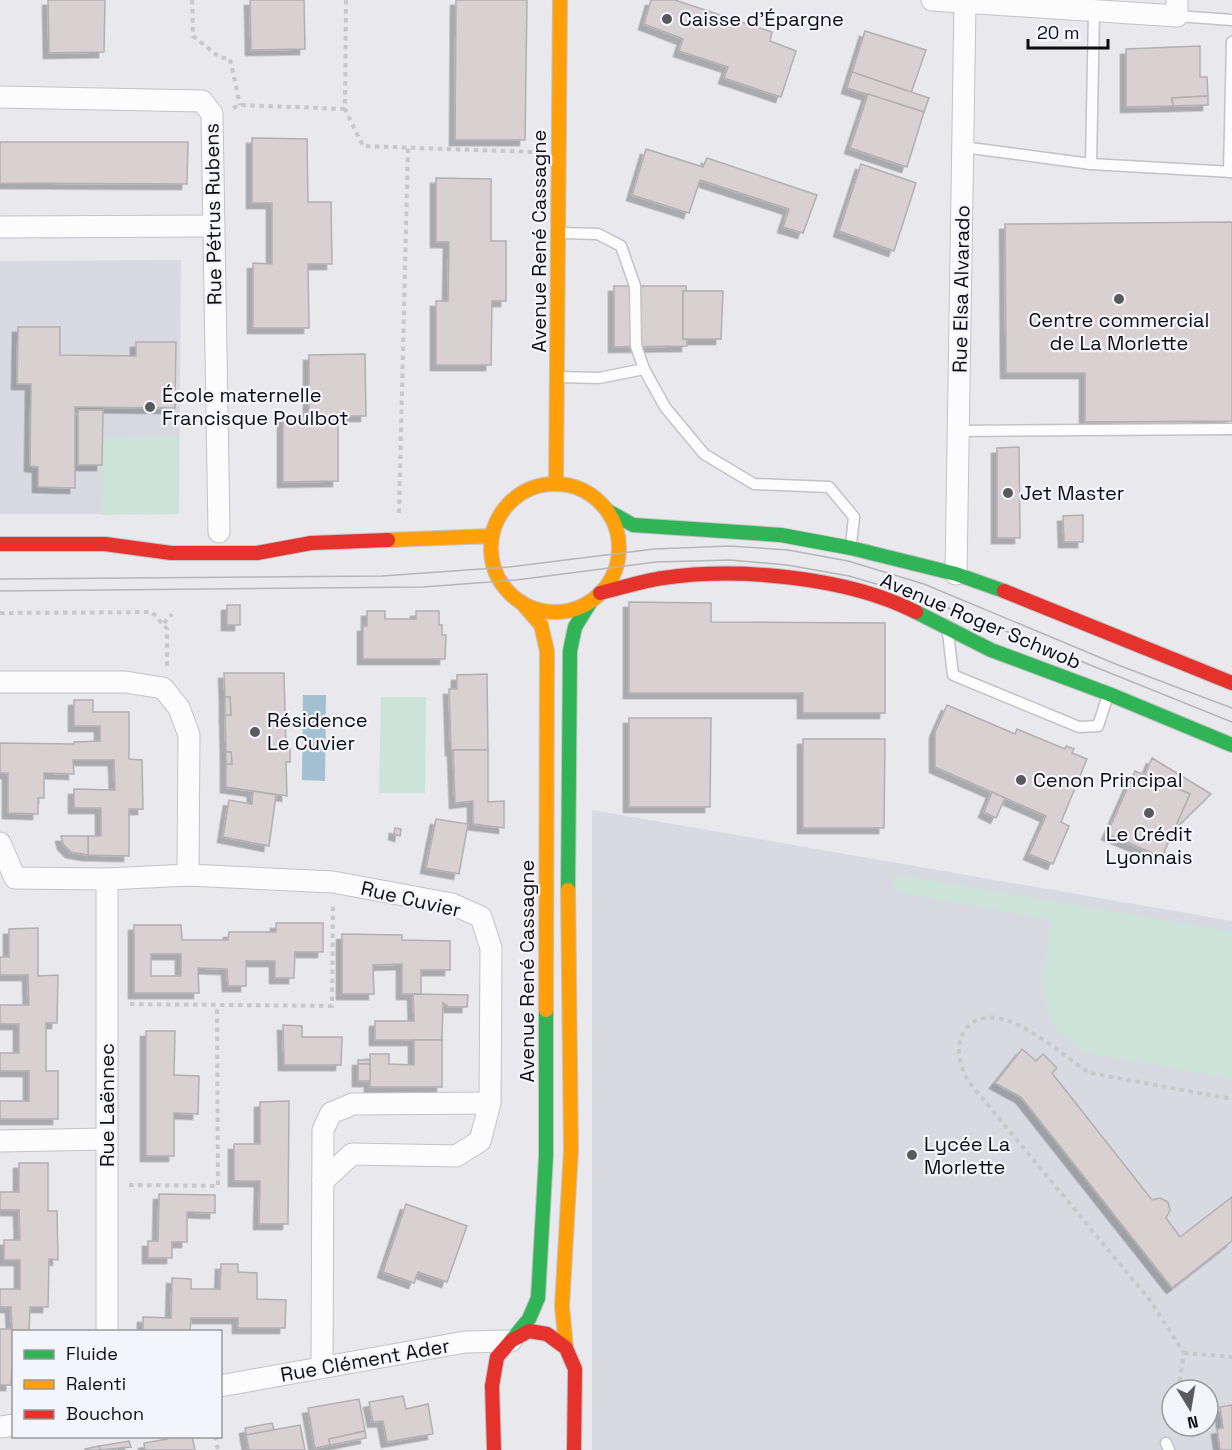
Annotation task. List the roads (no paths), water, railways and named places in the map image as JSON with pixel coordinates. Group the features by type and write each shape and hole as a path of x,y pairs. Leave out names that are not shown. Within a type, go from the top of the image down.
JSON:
{"main road":[{"name":"Avenue René Cassagne","path":"556,483 560,0"},
{"path":"556,483 576,487 594,496 608,511 617,531 618,566 610,581 595,597 574,609 556,612 537,609 520,602 504,588 494,569 491,553 492,536 497,519 507,504 521,493 538,486 556,483"},
{"name":"Avenue Roger Schwob","path":"608,511 633,525 781,535 851,548 956,574 1232,683"},
{"path":"265,538 310,543 492,536"},
{"path":"105,544 149,537"},
{"path":"0,544 105,544 171,553 257,553 310,543"},
{"name":"Avenue Roger Schwob","path":"595,597 662,579 720,573 783,577 842,587 892,602 947,626 992,650 1109,694 1232,745"},
{"name":"Avenue René Cassagne","path":"574,1450 574,1369 566,1348 562,1306 571,1150 568,915 570,651 575,627 595,597"},
{"name":"Avenue René Cassagne","path":"494,1450 492,1386 497,1357 529,1319 538,1298 546,1156 547,651 541,625 520,602"},
{"path":"511,1341 529,1332 547,1334 566,1348"}],"street":[{"path":"932,0 1094,11 1177,8"},
{"name":"Rue Elsa Alvarado","path":"956,574 965,3"},
{"name":"Rue Pétrus Rubens","path":"0,97 202,101 212,114 219,533"},
{"path":"0,227 214,226"},
{"path":"0,682 125,682 163,688 179,708 189,735 188,875"},
{"name":"Rue Cuvier","path":"0,843 15,878 107,879 188,875 333,882 452,904 481,917 491,948 490,1103 480,1141 456,1156 352,1154 322,1181"},
{"name":"Rue Laënnec","path":"107,879 107,1330"},
{"path":"322,1367 323,1130 331,1113 353,1104 490,1103"},
{"path":"0,1141 107,1139"},
{"name":"Rue Clément Ader","path":"222,1386 465,1342 511,1341"}],"lane":[{"path":"1177,8 1232,20"},
{"path":"1091,164 1094,11"},
{"path":"963,147 1091,164 1230,172 1232,42"},
{"path":"558,234 570,232 598,234 621,246 635,286 636,346 644,369 665,407 704,454 754,484 829,487 854,518 851,548"},
{"path":"557,376 599,378 644,369"},
{"path":"958,431 1232,429"},
{"path":"947,626 952,675 1079,727 1098,726 1109,694"}],"water":[{"path":"303,695 326,695 325,781 302,780"}],"tram line":[{"path":"0,579 382,576 509,567 654,549 729,546 788,550 848,561 924,584 1118,665 1232,708"},
{"path":"0,591 423,587 516,580 656,562 730,560 787,565 849,576 921,597 1232,722"}],"place":[{"name":"Caisse d'Épargne","path":"667,19"},
{"name":"Centre commercial de La Morlette","path":"1119,299"},
{"name":"École maternelle Francisque Poulbot","path":"150,407"},
{"name":"Jet Master","path":"1008,493"},
{"name":"Résidence Le Cuvier","path":"255,732"},
{"name":"Cenon Principal","path":"1021,780"},
{"name":"Le Crédit Lyonnais","path":"1149,813"},
{"name":"Lycée La Morlette","path":"912,1155"}]}
